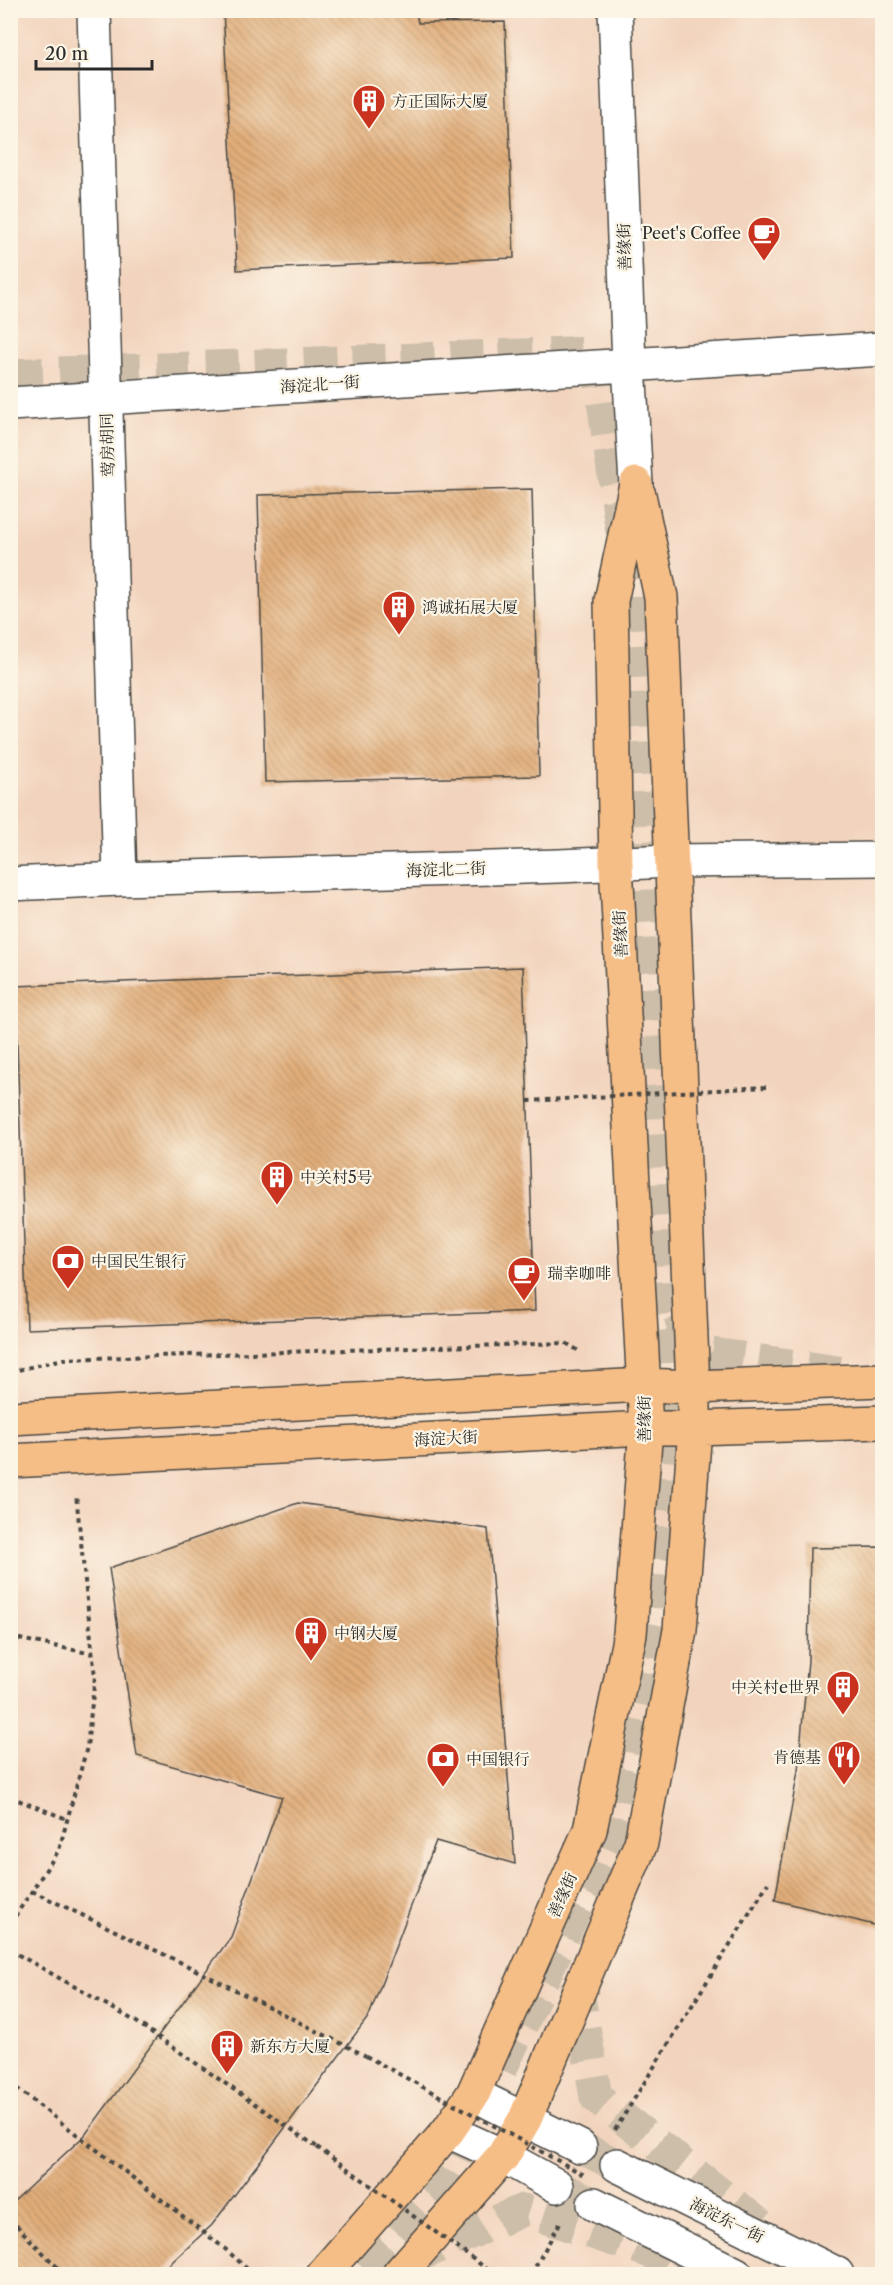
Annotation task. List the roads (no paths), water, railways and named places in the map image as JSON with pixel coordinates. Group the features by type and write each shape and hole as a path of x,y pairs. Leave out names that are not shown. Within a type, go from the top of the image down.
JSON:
{"main road":[{"name":"善缘街","path":"399,2274 503,2157 525,2119 641,1843 680,1630 695,1428 661,597 636,484"},
{"name":"善缘街","path":"323,2274 448,2132 473,2094 590,1830 630,1634 646,1428 616,864 611,601 636,484"},
{"path":"10,1418 644,1385 693,1386 882,1380"},
{"name":"海淀大街","path":"10,1461 646,1428 882,1422"}],"street":[{"name":"莺房胡同","path":"94,10 120,879"},
{"name":"善缘街","path":"615,10 636,484"},
{"name":"海淀北一街","path":"10,404 882,349"},
{"name":"海淀北二街","path":"10,884 670,861 882,859"},
{"name":"海淀东一街","path":"473,2094 525,2119 587,2175 736,2274"},
{"name":"海淀东一街","path":"448,2132 503,2157 587,2175 837,2274"}],"tunnel":[{"path":"10,375 596,352 629,581 667,1402 656,1610 606,1844 449,2180 359,2274"},
{"path":"680,1316 683,1327 712,1354 845,1373"},
{"path":"576,1980 596,2097 769,2232"},
{"path":"580,2147 617,2165"},
{"path":"557,2186 594,2204"},
{"path":"408,2260 523,2210 705,2270"}],"place":[{"name":"方正国际大厦","path":"369,130"},
{"name":"Peet's Coffee","path":"764,262"},
{"name":"鸿诚拓展大厦","path":"399,636"},
{"name":"中关村5号","path":"277,1206"},
{"name":"中国民生银行","path":"68,1290"},
{"name":"瑞幸咖啡","path":"524,1302"},
{"name":"中钢大厦","path":"311,1662"},
{"name":"中关村e世界","path":"843,1716"},
{"name":"肯德基","path":"844,1786"},
{"name":"中国银行","path":"443,1788"},
{"name":"新东方大厦","path":"227,2075"}]}
